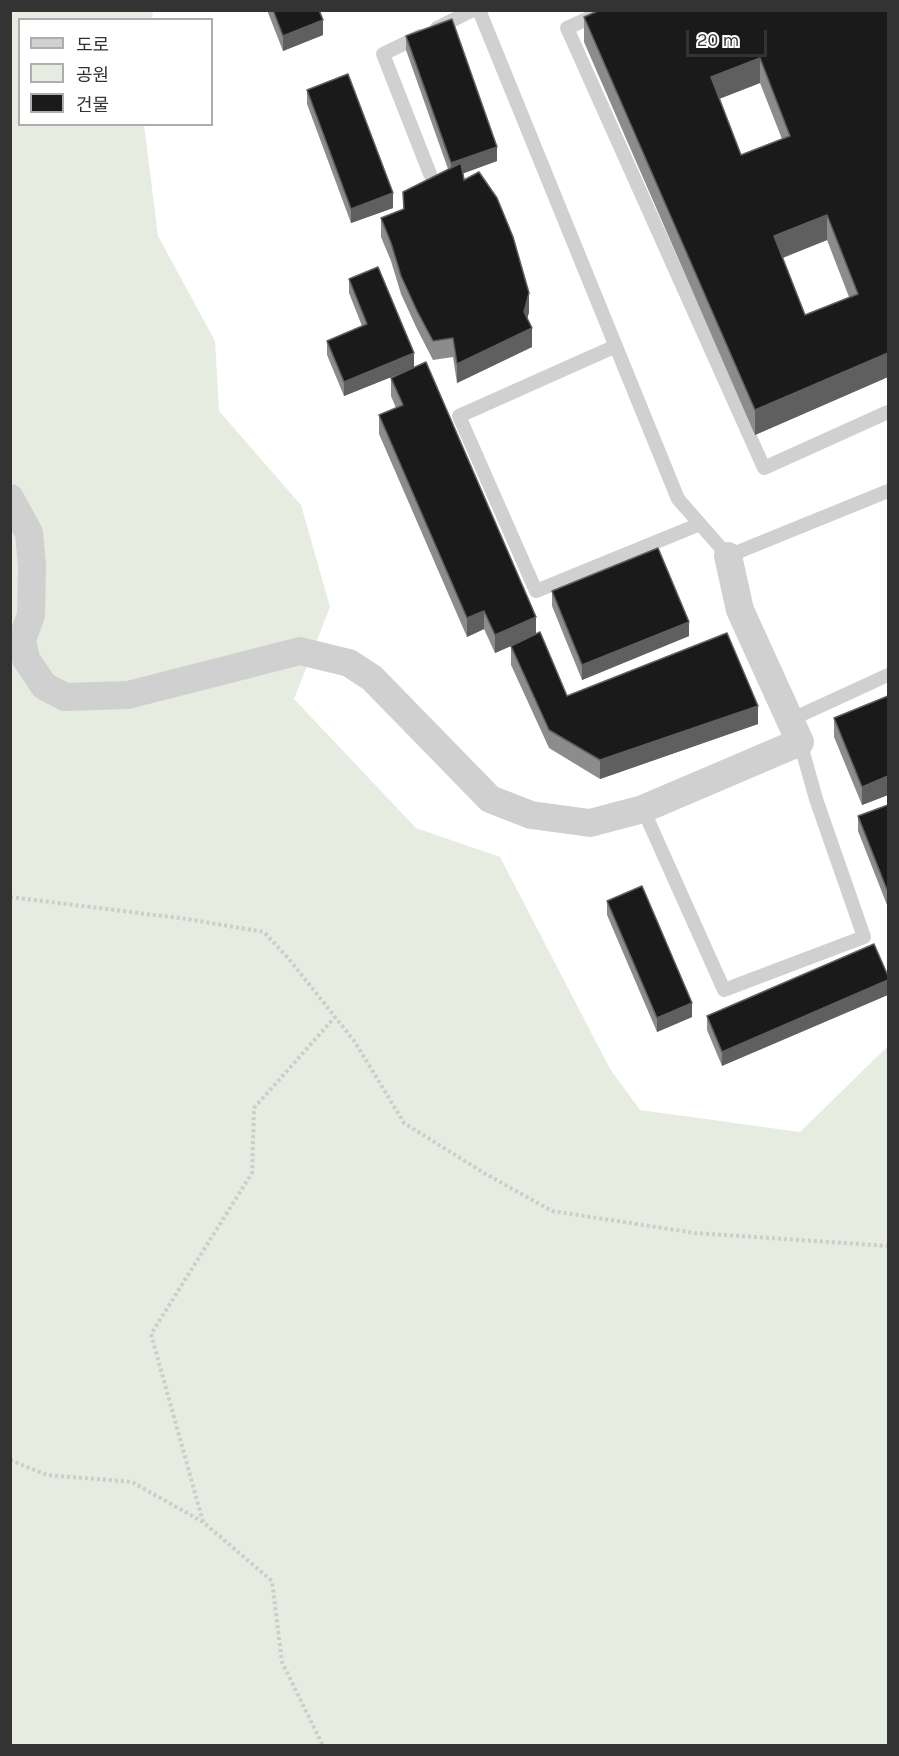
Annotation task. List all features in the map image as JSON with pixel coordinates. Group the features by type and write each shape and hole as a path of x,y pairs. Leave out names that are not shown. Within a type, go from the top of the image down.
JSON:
{"street":[{"path":"10,498 29,533 32,565 31,615 22,640 26,659 44,686 65,697 128,695 300,651 349,663 372,678 490,799 531,814 590,823 643,809 795,731 740,610 728,556"}],"lane":[{"path":"430,174 382,54 473,10"},
{"path":"479,10 678,499 728,556 888,491"},
{"path":"607,10 567,28 764,468 888,412"},
{"path":"616,346 459,416 536,591 700,524"},
{"path":"643,809 724,990 864,937 795,731 888,675"}],"path":[{"path":"10,897 187,919 264,932 289,959 355,1042 404,1124 552,1211 695,1233 888,1246"},
{"path":"203,1522 151,1334 252,1173 254,1108 335,1017"},
{"path":"10,1460 47,1475 132,1482 203,1522 272,1581 282,1662 323,1746"}],"green space":[{"path":"11,11 153,11 152,18 18,18 18,126 144,126 158,236 215,341 219,411 301,505 330,607 294,699 416,828 500,857 610,1069 640,1110 800,1132 888,1046 888,1745 11,1746"}],"building":[{"path":"273,10 319,10 323,20 283,36"},
{"path":"600,10 888,10 888,353 755,410 584,17","holes":["760,58 790,136 741,155 711,77","827,215 858,294 805,315 774,236"]},
{"path":"452,19 497,147 451,163 406,36"},
{"path":"348,74 393,193 351,209 307,90"},
{"path":"461,163 464,180 479,172 497,198 513,237 529,293 524,312 532,328 457,364 453,338 433,341 417,311 401,276 381,218 404,209 403,192"},
{"path":"378,267 414,353 344,382 327,341 367,324 349,279"},
{"path":"426,362 536,617 495,635 484,611 467,618 379,415 403,405 391,378"},
{"path":"658,548 689,622 582,665 552,591"},
{"path":"540,632 567,696 727,633 758,706 600,760 549,730 511,646"},
{"path":"888,696 888,776 862,787 834,718"},
{"path":"888,805 888,890 887,890 858,816"},
{"path":"642,886 692,1003 657,1018 607,901"},
{"path":"874,944 888,980 722,1052 707,1016"}]}
